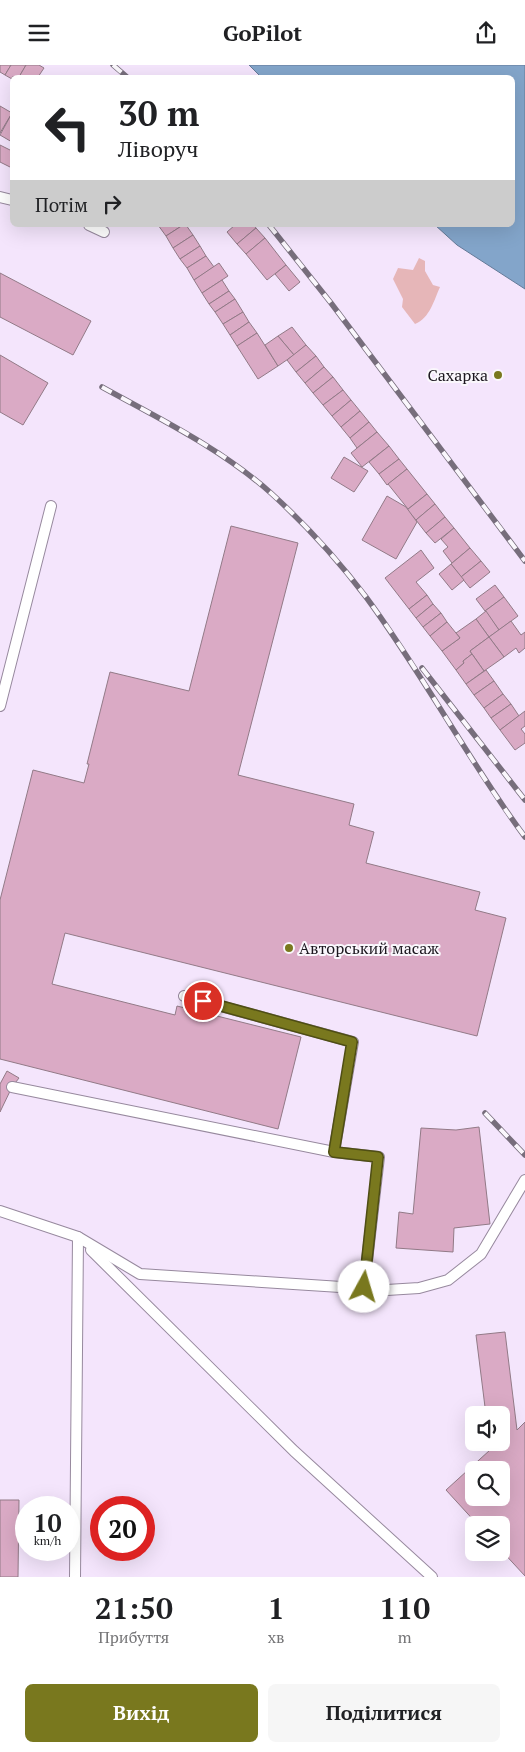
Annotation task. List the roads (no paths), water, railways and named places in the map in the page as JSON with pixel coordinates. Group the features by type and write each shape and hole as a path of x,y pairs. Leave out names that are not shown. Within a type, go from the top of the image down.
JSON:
{"lane":[{"path":"93,227 104,232"},
{"path":"0,706 51,506"},
{"path":"184,996 352,1042 334,1152"},
{"path":"12,1087 334,1152 378,1157 364,1287"},
{"path":"0,1211 78,1237 140,1274 387,1289 419,1287 448,1280 481,1254 525,1180"},
{"path":"75,1577 78,1237"},
{"path":"78,1237 294,1451 432,1577"}],"water":[{"path":"249,65 525,65 525,289 457,245 437,227 515,227 515,75 259,75"}],"railway":[{"path":"113,65 125,75"},
{"path":"271,227 331,303 525,561"},
{"path":"102,387 212,449 253,478 309,530 355,583 387,626 484,778 525,837"},
{"path":"422,668 525,800"},
{"path":"485,1113 525,1155"}],"place":[{"name":"Сахарка","path":"498,375"},
{"name":"Авторський масаж","path":"289,948"}]}
